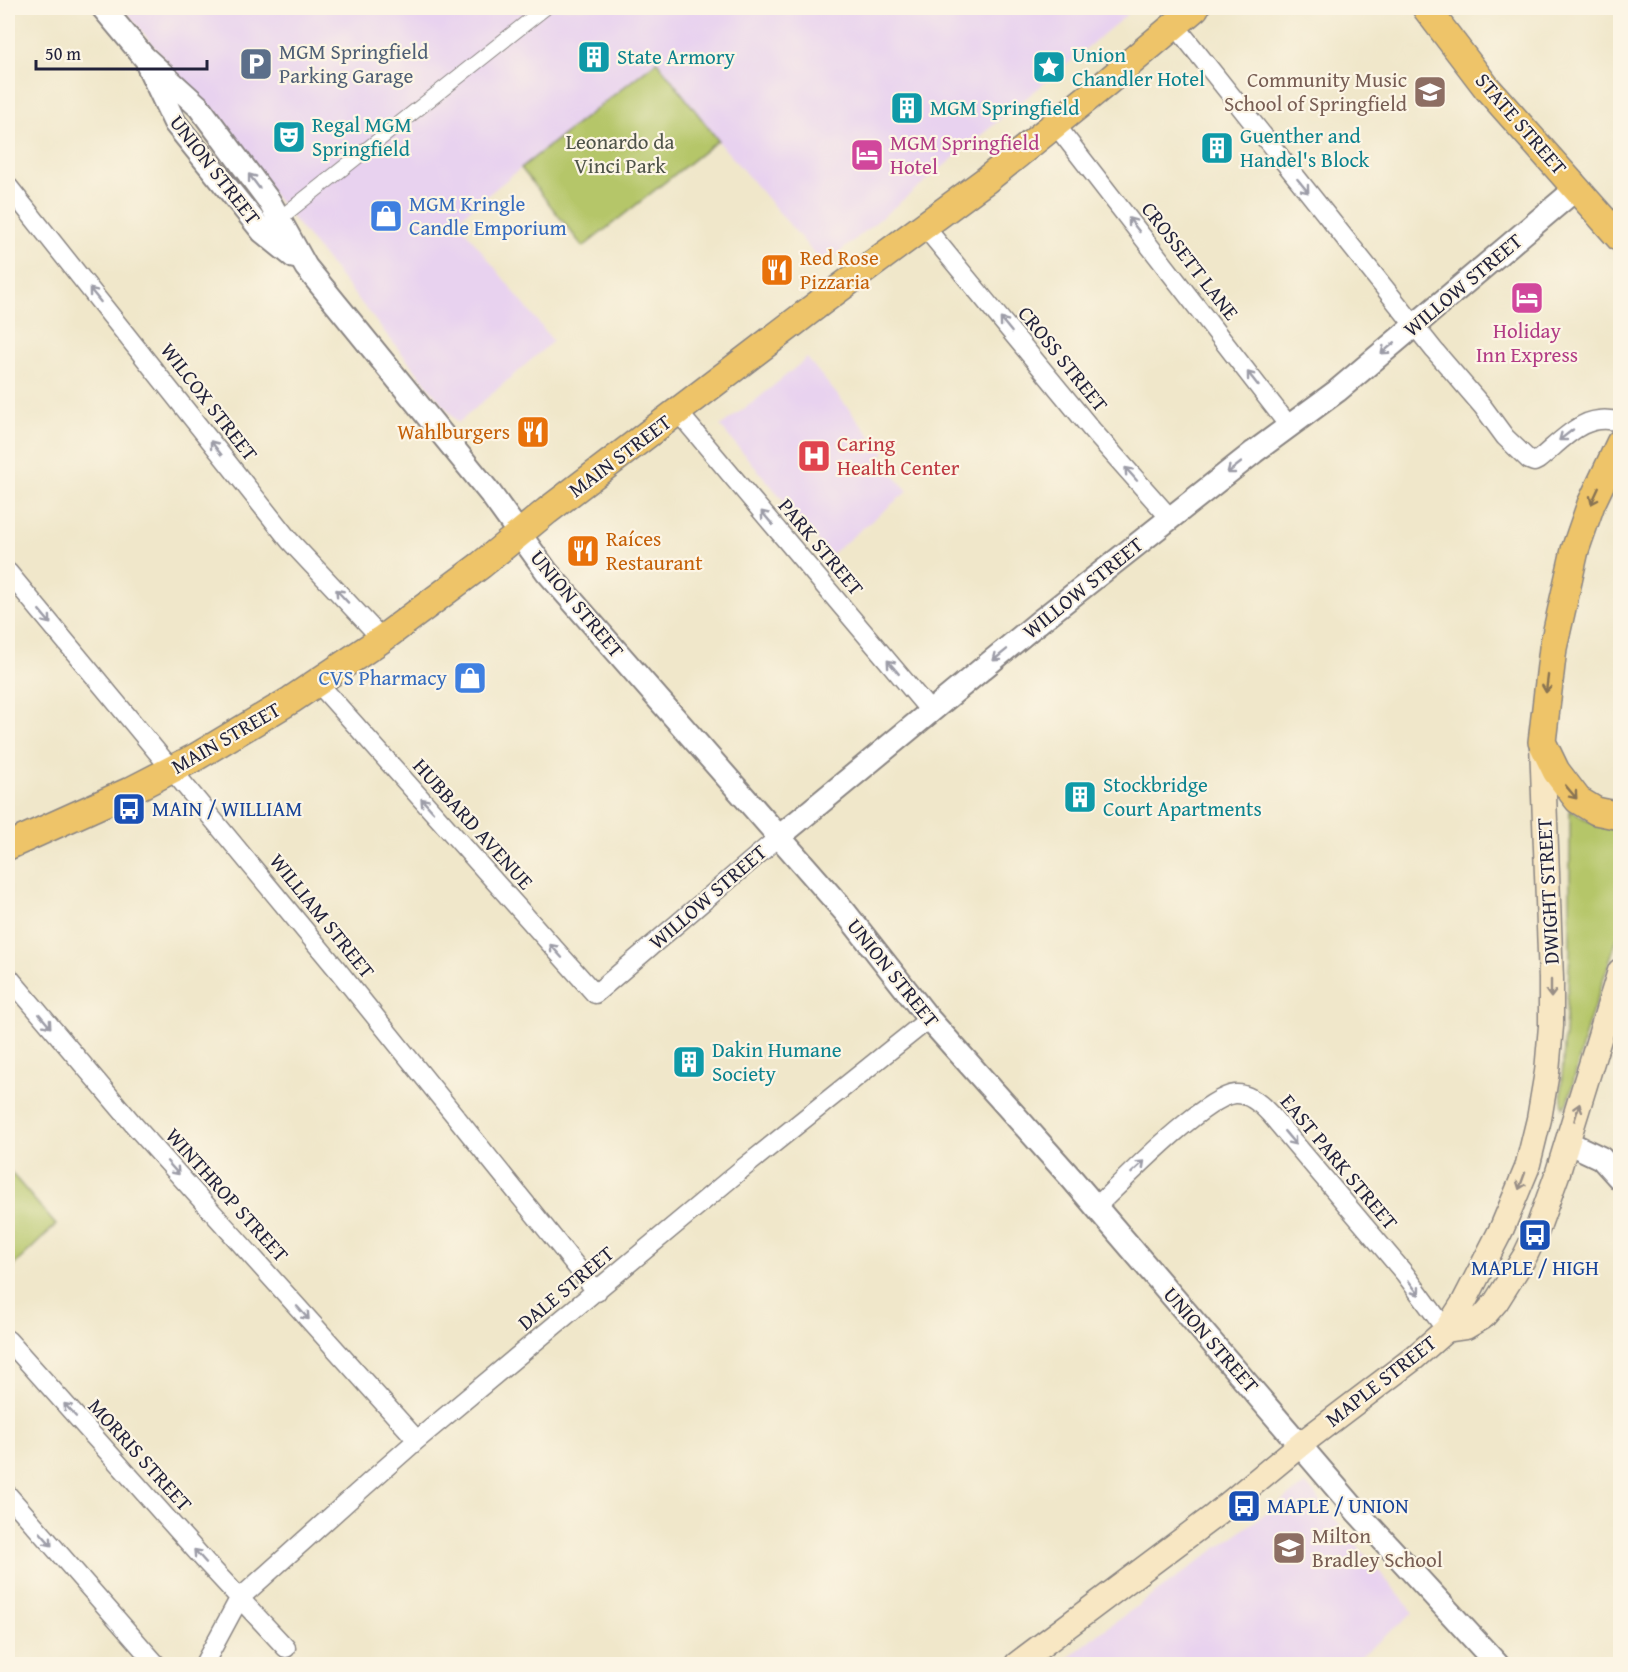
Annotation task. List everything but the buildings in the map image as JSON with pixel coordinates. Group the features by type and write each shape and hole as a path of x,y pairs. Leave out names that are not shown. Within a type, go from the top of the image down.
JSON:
{"main road":[{"name":"MAIN STREET","path":"8,846 172,770 318,683 382,639 846,283 985,181 1195,8"},
{"name":"STATE STREET","path":"1426,8 1487,88 1620,238"},
{"name":"DWIGHT STREET","path":"1446,1330 1484,1265 1516,1198 1534,1144 1544,1095 1551,1026 1551,980 1542,742 1553,648 1572,559 1591,504 1620,443"},
{"path":"1542,742 1556,771 1578,800 1596,811 1620,816"},
{"name":"MAPLE STREET","path":"1017,1665 1214,1516 1300,1444 1414,1359 1446,1330 1466,1327 1483,1317 1510,1281 1536,1233 1567,1143 1620,971"}],"street":[{"name":"UNION STREET","path":"103,8 144,57 199,107 269,201 306,267 490,493 547,572 780,836 845,912 929,1019 1096,1207 1358,1513 1497,1665"},
{"path":"279,219 545,8"},
{"path":"1175,25 1505,437 1529,460 1534,462 1538,460 1568,433 1581,425 1603,419 1620,422"},
{"name":"UNION STREET","path":"144,57 175,123 263,231 306,267"},
{"name":"CROSSETT LANE","path":"1055,124 1289,426"},
{"name":"WILCOX STREET","path":"8,186 289,540 382,639"},
{"name":"WILLOW STREET","path":"595,994 938,705 1170,518 1337,391 1577,188"},
{"name":"CROSS STREET","path":"924,226 1092,430 1170,518"},
{"name":"PARK STREET","path":"678,412 938,705"},
{"name":"WILLIAM STREET","path":"8,572 350,984 597,1292"},
{"name":"HUBBARD AVENUE","path":"318,683 595,994"},
{"name":"WINTHROP STREET","path":"8,976 128,1117 417,1440"},
{"name":"DALE STREET","path":"239,1599 417,1440 742,1169 929,1019"},
{"name":"EAST PARK STREET","path":"1096,1207 1182,1126 1219,1098 1236,1094 1254,1099 1270,1114 1405,1274 1446,1330"},
{"path":"1567,1143 1601,1158 1620,1179"},
{"name":"MORRIS STREET","path":"8,1340 239,1599 286,1648"},
{"path":"8,1495 156,1665"},
{"path":"204,1665 239,1599"}],"shaded area":[{"name":"MGM Springfield","path":"123,8 1135,8 824,265 718,141 583,247 521,168 457,220 553,341 458,423"},
{"name":"Caring Health Center","path":"807,358 885,453 879,459 908,491 830,555 720,426"},
{"name":"Milton Bradley School","path":"1306,1484 1414,1613 1351,1664 1061,1664 1093,1638"}],"green space":[{"name":"Leonardo da Vinci Park","path":"657,61 718,140 583,247 521,168"},
{"path":"1570,810 1599,827 1620,828 1620,930 1587,1028 1568,1103 1563,1108 1561,1092 1570,955"},
{"path":"8,1169 56,1225 8,1271"}],"place":[{"name":"State Armory","path":"594,57"},
{"name":"MGM Springfield Parking Garage","path":"256,64"},
{"name":"Union Chandler Hotel","path":"1049,67"},
{"name":"Community Music School of Springfield","path":"1430,92"},
{"name":"MGM Springfield","path":"907,108"},
{"name":"Regal MGM Springfield","path":"289,137"},
{"name":"Guenther and Handel's Block","path":"1217,148"},
{"name":"MGM Springfield Hotel","path":"867,155"},
{"name":"MGM Kringle Candle Emporium","path":"386,216"},
{"name":"Red Rose Pizzaria","path":"777,270"},
{"name":"Holiday Inn Express","path":"1527,298"},
{"name":"Wahlburgers","path":"533,432"},
{"name":"Caring Health Center","path":"814,456"},
{"name":"Raíces Restaurant","path":"583,551"},
{"name":"CVS Pharmacy","path":"470,678"},
{"name":"Stockbridge Court Apartments","path":"1080,797"},
{"name":"MAIN / WILLIAM","path":"129,809"},
{"name":"Dakin Humane Society","path":"689,1062"},
{"name":"MAPLE / HIGH","path":"1535,1235"},
{"name":"MAPLE / UNION","path":"1244,1506"},
{"name":"Milton Bradley School","path":"1289,1548"}]}
